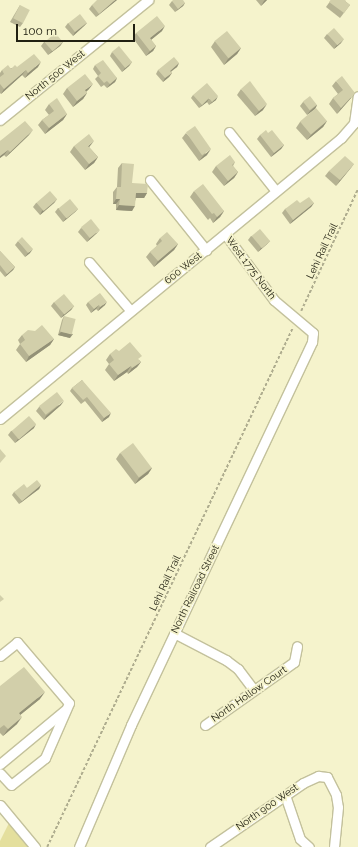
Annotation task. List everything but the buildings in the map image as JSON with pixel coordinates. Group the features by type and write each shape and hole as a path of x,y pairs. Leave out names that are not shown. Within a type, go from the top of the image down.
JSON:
{"street":[{"name":"North 500 West","path":"0,120 148,0"},
{"path":"357,112 358,96"},
{"name":"600 West","path":"0,418 341,138 354,123 357,112"},
{"path":"228,132 276,191"},
{"path":"150,180 206,250"},
{"name":"West 1775 North","path":"225,234 274,300 313,333"},
{"path":"89,262 130,310"},
{"name":"North Railroad Street","path":"80,847 131,725 292,388 312,342 313,333"},
{"path":"174,633 226,660 238,669 254,690"},
{"path":"0,656 17,642 69,704 45,758 11,785 0,773"},
{"name":"North Hollow Court","path":"205,725 294,662 297,646"},
{"path":"0,764 68,707"},
{"name":"North 900 West","path":"210,847 303,782 318,776 327,777 336,795 338,807 334,847"},
{"path":"285,795 300,839 309,847"},
{"path":"0,805 35,847"}],"path":[{"name":"Lehi Rail Trail","path":"298,318 358,189"},
{"name":"Lehi Rail Trail","path":"47,847 295,324"}],"shaded area":[{"path":"9,823 28,847 0,847 0,841"}]}
